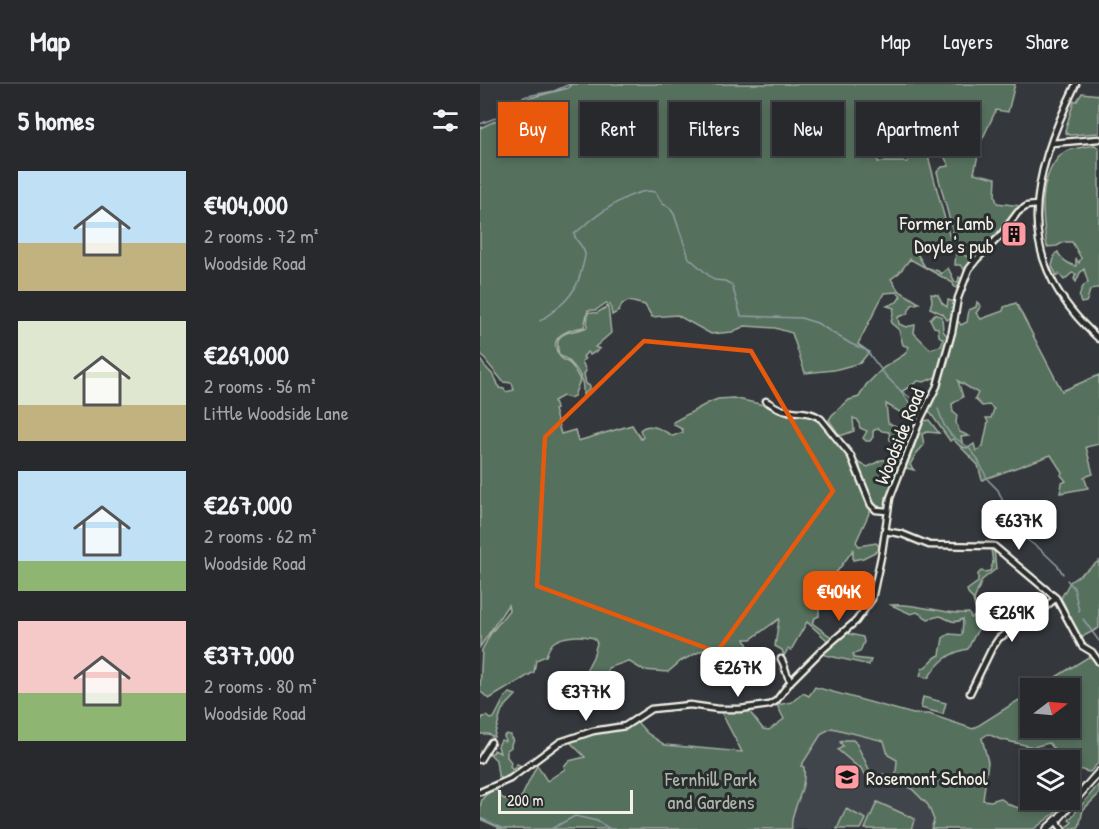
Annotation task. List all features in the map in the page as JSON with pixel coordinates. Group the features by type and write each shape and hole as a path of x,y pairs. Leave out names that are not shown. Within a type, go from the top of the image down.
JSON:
{"main road":[{"path":"1047,829 1099,772"}],"street":[{"path":"1076,84 1040,180 1037,206 1040,246 1051,279 1071,312 1099,339"},
{"path":"1052,143 1099,139"},
{"name":"Woodside Road","path":"480,792 510,779 560,742 593,731 625,726 651,709 690,705 733,709 766,706 776,700 791,681 863,613 872,599 887,511 908,449 937,386 952,332 958,298 969,269 1000,236 1018,212 1027,206 1037,206"},
{"path":"766,401 780,410 805,411 821,419 851,456 873,508 887,511"},
{"path":"885,531 929,545 994,546 1056,598 1082,646 1092,652 1099,662"},
{"path":"970,693 999,638 1030,620 1056,598"},
{"path":"781,659 791,681"},
{"path":"480,760 491,742"},
{"path":"1056,821 1062,829"}],"highlighted area":[{"path":"644,341 751,351 833,491 717,652 537,586 545,437"}],"shaded area":[{"name":"Rosemont School","path":"832,728 884,741 888,755 897,760 896,774 903,785 912,789 928,805 934,820 931,829 789,829 794,782 804,760 822,733"}],"green space":[{"path":"571,84 1015,84 1008,112 996,110 980,146 980,102 856,102 856,156 877,156 878,162 907,162 911,156 928,156 951,242 958,252 972,259 965,276 964,269 960,265 955,265 956,251 930,245 922,246 917,243 914,244 915,250 925,267 941,274 948,268 955,282 958,282 959,277 963,280 959,289 954,287 953,283 910,259 891,279 898,290 919,303 912,305 907,314 898,317 899,324 906,327 915,325 914,333 930,349 941,346 943,339 939,336 938,328 934,327 930,319 935,314 942,317 943,331 949,338 936,377 924,382 918,381 901,392 921,416 917,422 886,404 888,423 896,426 901,437 905,432 910,432 905,443 900,444 890,440 889,432 878,428 873,431 870,441 866,441 863,438 867,431 860,428 858,420 853,418 854,431 840,436 829,420 849,400 859,397 866,385 883,368 905,354 909,347 903,345 899,330 891,323 894,308 887,306 897,302 901,296 897,292 884,293 858,344 869,352 860,363 834,370 805,373 792,333 775,328 745,326 732,332 711,334 677,315 652,317 645,305 629,301 622,304 619,311 612,315 610,304 606,303 596,310 588,310 584,327 566,332 558,338 556,348 560,357 571,365 580,380 574,396 570,398 563,396 554,401 556,409 554,410 561,434 575,430 578,441 632,425 641,439 643,437 640,430 648,426 656,427 673,436 683,432 673,422 710,402 733,398 764,405 784,415 805,415 816,418 849,456 871,509 856,542 859,546 876,543 879,550 853,560 853,550 819,602 819,616 812,623 830,636 834,636 823,646 827,640 807,622 791,650 788,649 784,656 782,650 775,646 779,619 751,639 745,639 748,646 741,662 747,678 740,689 703,650 681,661 668,672 643,670 628,661 608,668 607,684 593,697 584,693 579,684 593,657 597,643 594,638 579,636 554,642 546,656 536,660 534,672 489,699 480,691 482,650 491,633 509,610 508,605 480,647 480,359 495,378 499,388 506,392 514,390 512,383 503,382 480,351 480,128 498,120 498,156 568,156 568,102 514,102 568,88"},
{"path":"1082,93 1099,95 1099,133 1070,135 1065,131 1074,101 1077,101"},
{"path":"1095,145 1099,148 1099,288 1090,290 1086,302 1081,303 1081,291 1088,282 1084,269 1076,282 1074,279 1076,274 1072,273 1064,280 1059,274 1057,276 1052,266 1055,254 1058,252 1068,263 1076,266 1076,259 1079,263 1081,258 1072,242 1047,247 1043,197 1049,173 1063,153"},
{"path":"944,156 978,156 974,173 996,178 997,203 1021,206 1010,217 1002,232 981,252 975,249 970,253 959,246 955,240 937,172 942,167 949,166"},
{"path":"931,294 938,295 947,307 948,300 955,302 953,316 947,320 943,314 930,308"},
{"path":"977,302 981,306 976,313 981,319 1003,311 1004,307 1016,303 1062,391 1099,375 1099,444 1086,447 1093,474 1084,477 1088,488 1060,493 1062,483 1066,481 1051,455 982,480 978,465 953,439 950,441 929,411 948,362 958,321 961,325 967,322 969,310 976,307","holes":["958,381 978,393 975,399 982,406 989,405 994,409 991,418 986,418 988,422 983,446 976,451 974,444 968,448 963,447 961,437 969,436 960,432 952,404 963,397"]},
{"path":"608,306 611,333 595,347 600,349 590,355 587,352 583,357 586,384 590,386 590,389 583,395 579,374 570,362 559,354 558,340 565,334 587,327 588,312 597,313"},
{"path":"929,420 939,433 922,434 924,445 910,465 914,470 906,468 924,421"},
{"path":"901,459 885,508 874,507 862,479 859,463 868,467 881,460"},
{"path":"994,548 996,569 982,580 974,600 980,616 980,626 968,649 945,659 928,678 920,676 922,669 940,655 943,638 949,634 962,635 963,619 954,621 940,616 928,619 917,612 911,614 891,605 910,605 951,613 969,613 971,618 977,615 973,599 967,590 978,582 978,574 981,571 990,571 993,563 991,549"},
{"path":"1099,561 1099,628 1080,638 1066,614 1061,598 1070,582"},
{"path":"846,633 863,637 864,642 860,652 853,654 854,658 871,660 869,665 825,655 822,652"},
{"name":"Fernhill Park and Gardens","path":"1090,656 1099,667 1099,762 1090,772 1080,769 1080,750 1056,750 1049,743 1033,747 988,734 982,738 988,762 983,800 991,801 1000,798 1020,810 1058,810 1034,829 931,829 934,820 928,805 912,789 903,785 896,774 897,760 888,755 884,741 832,728 822,733 801,766 804,767 803,785 793,815 792,829 498,829 480,819 482,800 496,789 502,798 515,802 522,796 537,765 547,781 565,769 564,766 569,761 585,757 569,741 598,732 623,729 637,722 647,733 665,745 742,752 720,710 749,711 763,729 769,730 784,719 777,705 792,702 803,693 809,696 815,687 913,714 929,714 973,729 1020,699 1020,738 1080,738 1080,678 1054,678"},
{"path":"510,693 516,695 502,710 494,737 480,734 480,722 483,717 494,718 505,697"},
{"path":"923,697 946,703 943,714 921,708"},
{"path":"506,734 511,735 513,740 511,747 507,750 507,757 511,762 510,767 513,770 517,764 524,767 501,780 496,760 489,753 493,753 494,750 500,753 498,746 501,740 505,741"},
{"path":"853,740 856,743 874,779 883,774 886,776 877,783 870,781 860,767 838,750 843,746 840,742"},
{"path":"1099,784 1099,794 1083,810 1079,827 1068,829 1067,827 1072,822 1069,820 1080,810 1080,807"},
{"path":"877,802 915,819 911,829 865,829"},
{"path":"846,809 866,819 861,829 837,829"}],"waterway":[{"path":"480,124 503,115 513,101 554,91 570,84"},
{"path":"540,321 565,301 578,281 585,254 574,234 624,199 646,191 655,192 674,214 689,258 714,280 725,281 732,285 741,316 801,318 817,323 851,344 866,350 900,390 926,405"},
{"path":"938,409 951,435 968,447 977,458 988,480 998,490 1017,533 1040,549 1063,574"},
{"path":"1067,580 1074,588 1079,611"},
{"path":"1083,619 1099,641"},
{"path":"551,829 575,816 597,821 610,829"},
{"path":"480,818 504,829"}],"place":[{"name":"Former Lamb Doyle's pub","path":"1014,234"},
{"name":"Rosemont School","path":"847,777"}]}
